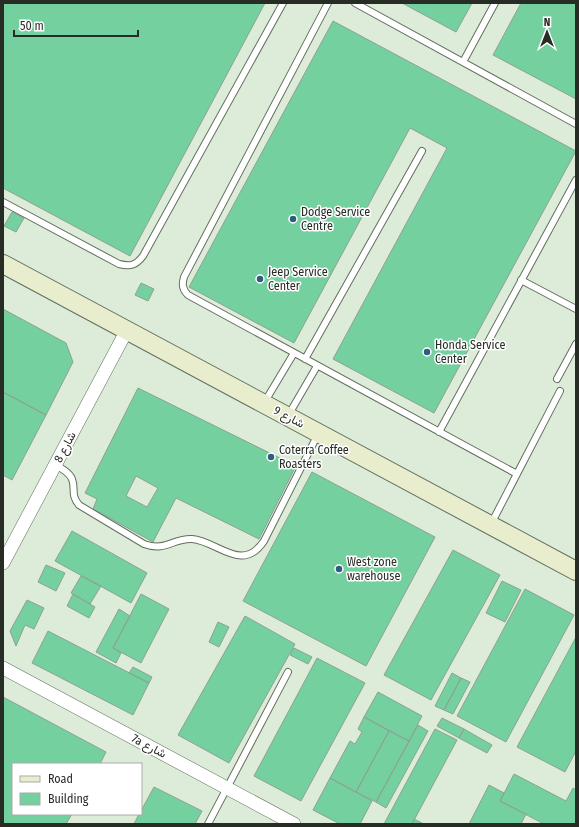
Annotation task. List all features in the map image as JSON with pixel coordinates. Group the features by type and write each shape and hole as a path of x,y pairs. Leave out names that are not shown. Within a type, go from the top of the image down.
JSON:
{"street":[{"name":"شارع 9","path":"3,264 576,571"},
{"name":"شارع 8","path":"3,563 127,330"},
{"name":"7a شارع","path":"3,668 294,824"}],"lane":[{"path":"3,202 120,264 129,266 138,264 144,256 283,3"},
{"path":"328,3 182,282 184,291 188,295 317,366 517,474"},
{"path":"355,3 576,124"},
{"path":"463,62 496,3"},
{"path":"305,359 422,151"},
{"path":"439,432 576,180"},
{"path":"521,280 576,309"},
{"path":"558,379 576,344"},
{"path":"263,404 294,353"},
{"path":"287,416 317,366"},
{"path":"491,525 560,390"},
{"path":"55,464 66,471 72,478 74,497 79,506 144,544 161,547 178,541 192,539 230,554 242,556 255,551 264,541 318,433"},
{"path":"208,824 288,672"}],"building":[{"path":"3,3 265,3 130,256 3,188"},
{"path":"402,3 472,3 456,32"},
{"path":"521,3 576,3 576,99 493,55"},
{"name":"Dodge Service Centre","path":"333,21 576,151 434,413 333,359 447,148 410,128 294,343 189,287"},
{"path":"12,212 24,218 16,232 4,226"},
{"path":"141,283 154,289 148,301 135,295"},
{"path":"3,309 66,343 73,362 46,415 3,392"},
{"path":"138,388 296,466 259,539 176,498 153,542 93,509 97,499 85,493","holes":["136,476 158,488 147,507 126,496"]},
{"path":"3,392 46,415 12,480 3,475"},
{"name":"West zone warehouse","path":"312,472 435,537 366,666 243,601"},
{"path":"72,531 147,573 131,603 55,561"},
{"path":"453,550 500,575 431,700 384,675"},
{"path":"46,565 65,573 56,591 38,582"},
{"path":"81,576 101,586 90,604 71,593"},
{"path":"502,581 521,590 505,622 486,613"},
{"path":"525,589 574,615 506,742 457,716"},
{"path":"73,594 95,607 89,618 67,606"},
{"path":"141,594 169,609 141,663 113,648"},
{"path":"27,600 44,608 34,629 25,625 16,646 10,631"},
{"path":"119,609 130,616 113,648 121,653 116,663 96,652"},
{"path":"245,616 295,644 229,763 178,735"},
{"path":"218,622 229,627 219,647 209,642"},
{"path":"48,631 149,683 133,715 32,663"},
{"path":"576,637 576,751 565,772 517,747"},
{"path":"294,648 312,657 308,664 290,655"},
{"path":"317,658 365,683 301,801 254,776"},
{"path":"133,667 152,677 149,683 129,673"},
{"path":"452,673 461,678 444,710 435,706"},
{"path":"461,678 470,682 453,714 444,710"},
{"path":"378,692 422,716 409,741 364,717"},
{"path":"3,697 106,752 100,763 12,763 12,815 71,815 66,824 3,824"},
{"path":"364,717 389,731 356,792 330,778 350,741 355,744 362,732 358,729"},
{"path":"442,718 464,729 459,738 437,726"},
{"path":"418,725 428,731 386,808 376,802"},
{"path":"435,729 457,740 412,824 384,824"},
{"path":"464,729 492,745 487,753 459,738"},
{"path":"389,731 409,741 376,802 356,792"},
{"path":"514,774 566,801 573,788 576,790 576,824 544,824 500,801"},
{"path":"330,778 372,801 360,824 340,824 313,810"},
{"path":"489,785 504,793 500,801 526,814 521,824 469,824"},
{"path":"154,787 202,811 195,824 134,824 138,815 142,815 142,809"},
{"path":"414,819 422,823 412,824"}],"place":[{"name":"Dodge Service Centre","path":"293,219"},
{"name":"Jeep Service Center","path":"260,279"},
{"name":"Honda Service Center","path":"427,352"},
{"name":"Coterra Coffee Roasters","path":"271,457"},
{"name":"West zone warehouse","path":"339,569"}]}
